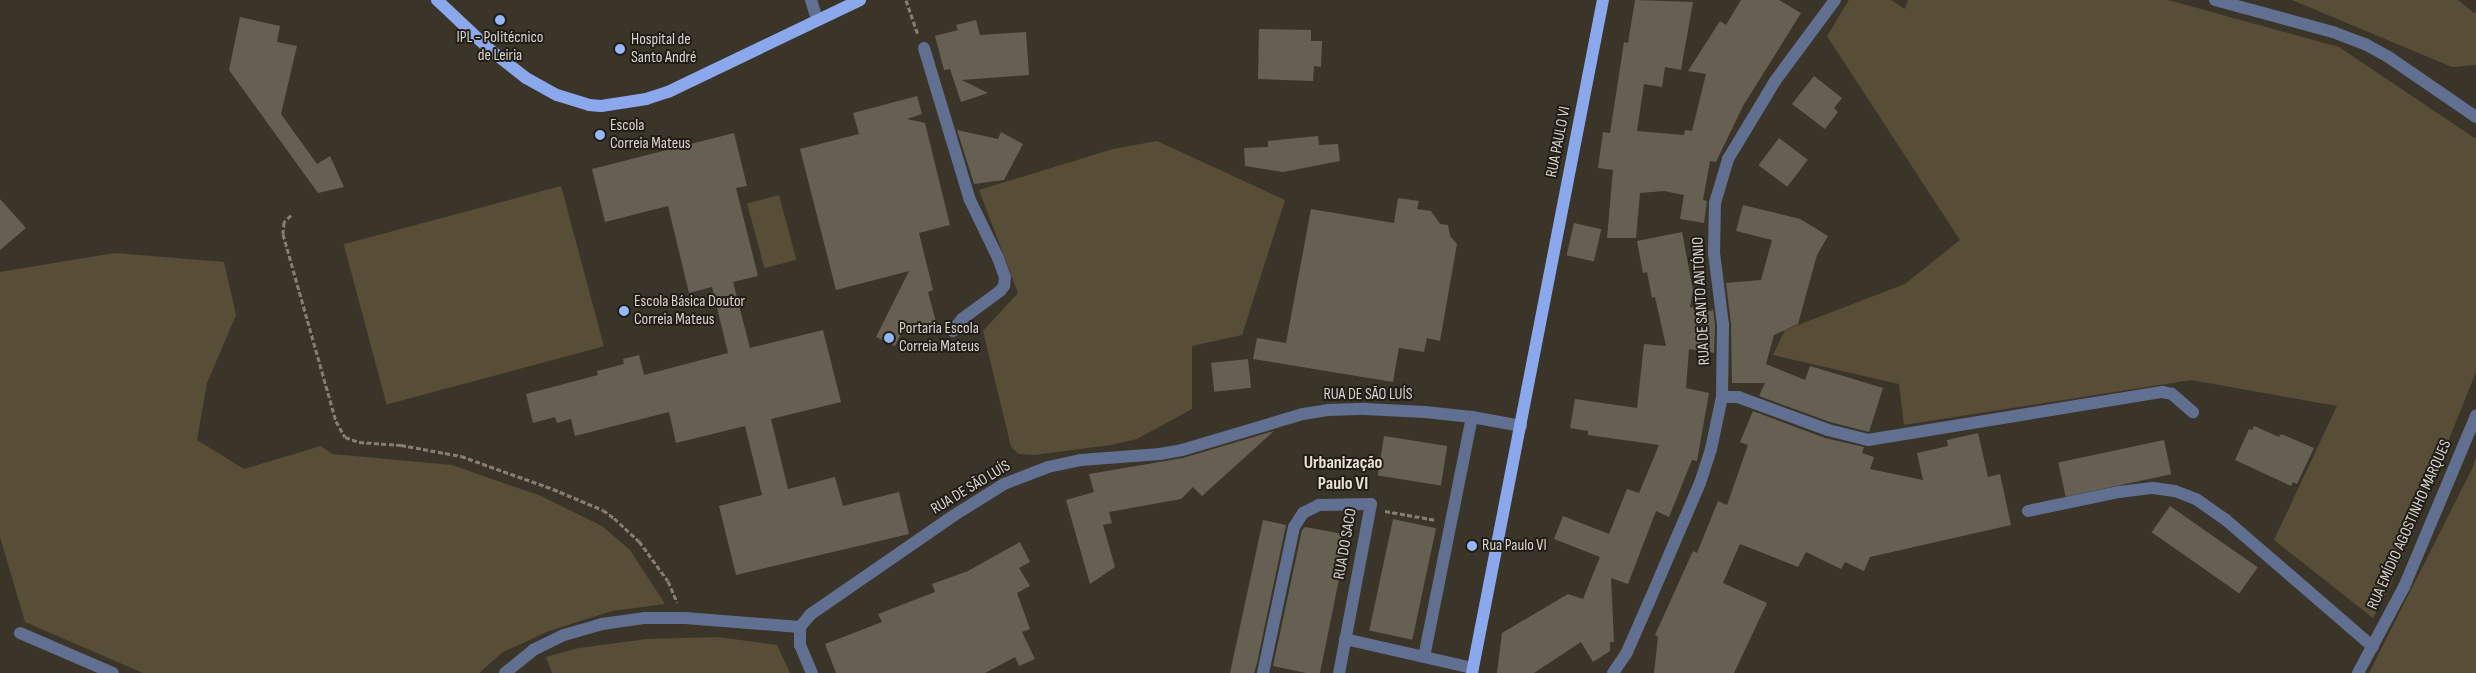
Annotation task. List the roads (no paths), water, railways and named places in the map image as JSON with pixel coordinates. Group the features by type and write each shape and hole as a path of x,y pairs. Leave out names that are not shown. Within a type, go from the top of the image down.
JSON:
{"main road":[{"path":"437,0 489,49 526,78 557,96 589,105 601,106 646,99 668,92 860,0"},
{"path":"1591,0 1600,17"},
{"name":"RUA PAULO VI","path":"1473,671 1603,0"}],"street":[{"path":"811,0 817,20"},
{"name":"RUA DE SANTO ANTÓNIO","path":"1613,673 1627,652 1700,483 1711,450 1722,397 1723,325 1714,253 1715,204 1728,158 1752,116 1835,0"},
{"path":"2215,0 2333,32 2365,44 2390,58 2476,117"},
{"path":"924,48 970,200 1005,277 1004,286 1000,291 962,319 953,330"},
{"path":"1722,397 1738,397 1828,430 1868,440 2162,392 2172,394 2193,412"},
{"name":"RUA DE SÃO LUÍS","path":"800,627 811,614 942,523 1004,484 1056,465 1081,460 1160,454 1182,450 1302,414 1328,410 1406,410 1472,417 1521,426"},
{"name":"RUA EMÍDIO AGOSTINHO MARQUES","path":"2358,673 2404,587 2476,416"},
{"path":"1424,657 1472,417"},
{"path":"2028,512 2119,492 2153,488 2175,491 2196,500 2226,520 2373,647"},
{"name":"RUA DO SACO","path":"1263,673 1294,528 1303,513 1319,505 1371,504 1339,673"},
{"path":"505,673 533,650 564,635 602,624 644,618 685,618 800,627 800,645 812,673"},
{"path":"20,633 114,673"},
{"path":"1345,640 1424,657 1473,671"}],"place":[{"name":"IPL - Politécnico de Leiria","path":"500,20"},
{"name":"Hospital de Santo André","path":"620,49"},
{"name":"Escola Correia Mateus","path":"600,135"},
{"name":"Escola Básica Doutor Correia Mateus","path":"624,311"},
{"name":"Portaria Escola Correia Mateus","path":"889,338"},
{"name":"Rua Paulo VI","path":"1472,546"}],"district":[{"name":"Urbanização Paulo VI","path":"1343,474"}]}
